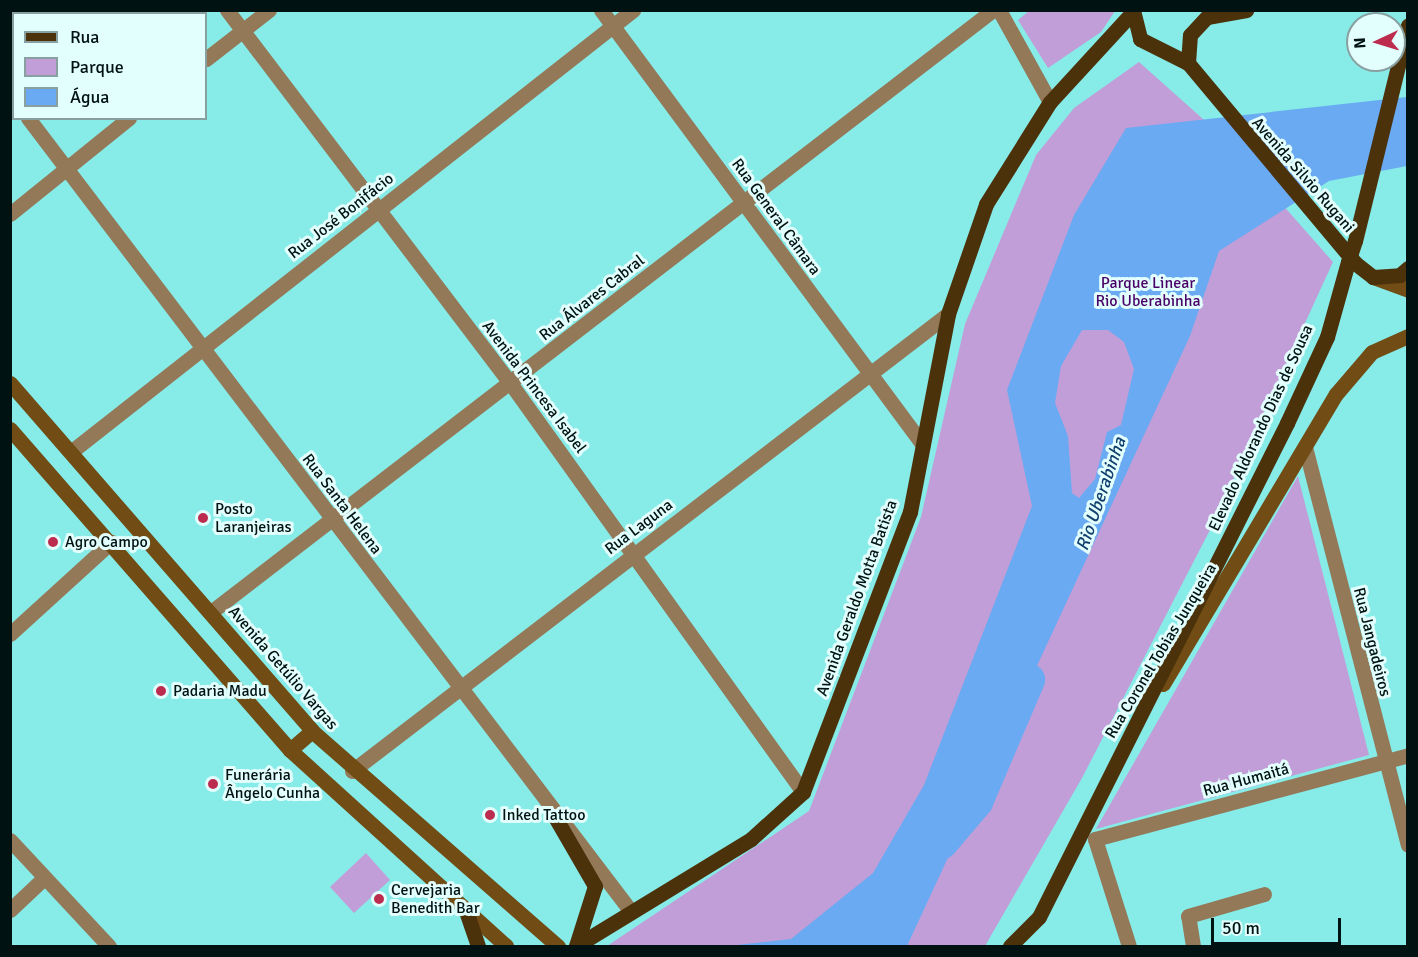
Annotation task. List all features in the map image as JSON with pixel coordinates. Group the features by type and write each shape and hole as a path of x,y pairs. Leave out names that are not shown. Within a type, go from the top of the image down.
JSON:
{"main road":[{"path":"1132,12 1140,39 1188,63 1190,35 1202,14 1246,10"},
{"name":"Avenida Geraldo Motta Batista","path":"576,946 629,909 752,839 803,792 910,512 948,314 986,204 1050,102 1132,12"},
{"name":"Elevado Aldorando Dias de Sousa","path":"1118,758 1287,423 1327,337 1373,178 1407,25"},
{"name":"Avenida Silvio Rugani","path":"1188,63 1210,96 1315,216 1373,277 1407,290"},
{"path":"1373,277 1400,275 1407,268"},
{"name":"Rua Coronel Tobias Junqueira","path":"1010,946 1039,917 1087,837 1118,758 1336,394 1372,352 1407,336"},
{"name":"Avenida Getúlio Vargas","path":"10,383 212,612 312,731 352,771 558,946"},
{"path":"10,429 111,542 290,750 467,914 506,946"},
{"path":"290,750 312,731"},
{"path":"555,817 595,886 576,946"},
{"path":"467,914 478,946"},
{"path":"1025,946 1039,917"}],"street":[{"name":"Avenida Princesa Isabel","path":"227,10 377,211 511,384 635,553 803,792"},
{"path":"207,58 269,10"},
{"name":"Rua General Câmara","path":"601,10 745,203 870,378 923,445"},
{"name":"Rua José Bonifácio","path":"72,451 633,10"},
{"name":"Rua Álvares Cabral","path":"212,612 511,384 993,10"},
{"path":"999,10 1050,102"},
{"name":"Rua Santa Helena","path":"30,120 555,817 629,909"},
{"path":"10,214 126,120"},
{"name":"Rua Laguna","path":"352,771 635,553 870,378 948,314"},
{"name":"Rua Jangadeiros","path":"1305,447 1383,762 1407,845"},
{"path":"10,634 111,542"},
{"name":"Rua Humaitá","path":"1087,837 1407,755"},
{"path":"1087,837 1129,946"},
{"path":"10,840 109,946"},
{"path":"10,910 44,878"},
{"path":"1193,946 1188,916 1264,894"}],"green space":[{"path":"1029,11 1115,11 1101,32 1048,68 1018,20"},
{"name":"Parque Linear Rio Uberabinha","path":"1139,62 1222,136 1333,262 1212,526 1082,778 985,946 607,946 809,811 921,517 965,324 1036,155 1074,108"},
{"path":"1298,476 1369,755 1096,829"},
{"path":"366,853 390,880 354,913 330,887"}],"water":[{"path":"1407,97 1407,166 1329,181 1219,251 1190,336 907,946 728,946 791,939 873,873 924,785 1032,506 1007,390 1074,215 1126,128","holes":["1082,330 1108,330 1124,342 1134,369 1121,425 1107,432 1095,479 1079,498 1072,493 1068,436 1055,403 1061,366"]}],"waterway":[{"name":"Rio Uberabinha","path":"942,843 977,802 1029,680"}],"place":[{"name":"Posto Laranjeiras","path":"203,518"},
{"name":"Agro Campo","path":"53,542"},
{"name":"Padaria Madu","path":"161,691"},
{"name":"Funerária Ângelo Cunha","path":"213,784"},
{"name":"Inked Tattoo","path":"490,815"},
{"name":"Cervejaria Benedith Bar","path":"379,899"}]}
